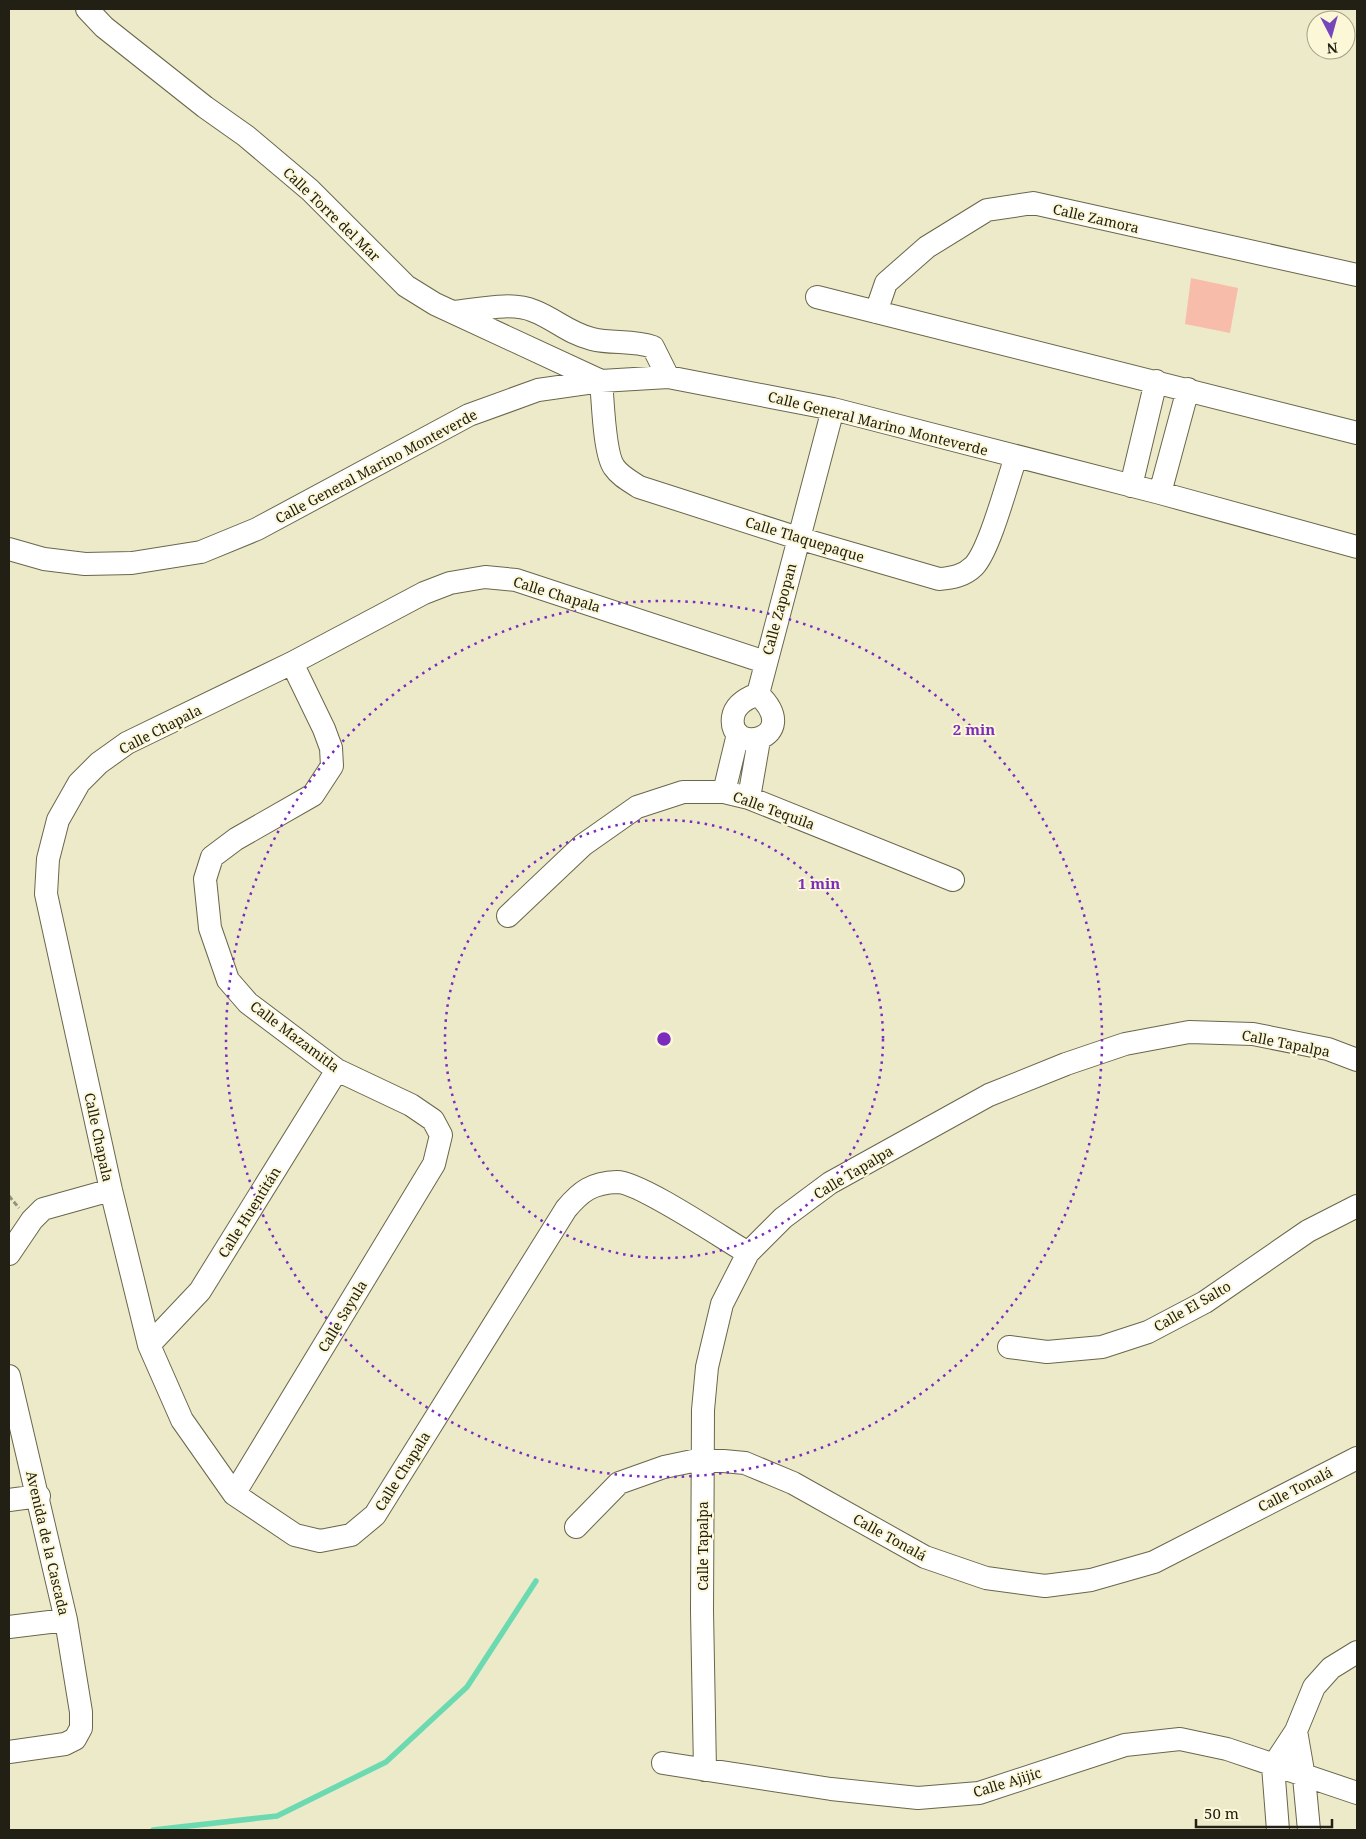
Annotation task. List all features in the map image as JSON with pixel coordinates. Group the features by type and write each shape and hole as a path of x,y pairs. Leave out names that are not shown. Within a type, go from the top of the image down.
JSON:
{"street":[{"name":"Calle Torre del Mar","path":"87,9 104,27 205,107 246,136 310,190 406,286 452,312 601,381"},
{"name":"Calle Zamora","path":"876,312 886,283 926,247 987,210 1033,203 1357,275"},
{"path":"818,297 1357,433"},
{"path":"452,312 512,307 533,310 570,332 594,340 641,343 652,347 668,377"},
{"name":"Calle General Marino Monteverde","path":"9,549 44,559 85,564 132,563 201,552 257,529 468,415 538,390 601,381 668,377 833,409 1160,493 1357,547"},
{"name":"Calle Tlaquepaque","path":"601,381 609,450 613,466 623,478 647,489 798,538 939,579 957,577 974,566 984,548 1016,457"},
{"path":"1131,486 1156,382"},
{"path":"1160,493 1188,389"},
{"name":"Calle Zapopan","path":"758,694 833,409"},
{"name":"Calle Chapala","path":"748,1253 640,1189 618,1182 594,1186 579,1193 566,1210 375,1514 351,1535 320,1541 295,1535 234,1494 182,1420 150,1345 111,1190 46,894 48,859 58,820 79,783 99,763 126,743 292,663 424,593 450,583 485,577 516,580 765,662"},
{"name":"Calle Mazamitla","path":"292,663 324,729 331,748 332,766 313,795 236,839 212,857 205,879 210,928 228,980 248,1003 336,1070 411,1105 433,1120 441,1135"},
{"path":"758,694 766,702 772,713 773,724 768,734 749,737 734,725 733,716 746,699 758,694"},
{"path":"724,792 749,737"},
{"path":"749,737 749,798"},
{"name":"Calle Tequila","path":"508,916 583,845 638,807 683,792 724,792 749,798 953,880"},
{"name":"Calle Tapalpa","path":"706,1770 703,1410 707,1366 722,1304 748,1253 783,1218 830,1183 988,1096 1066,1064 1125,1044 1190,1032 1253,1034 1328,1049 1357,1060"},
{"name":"Calle Huentitán","path":"150,1345 200,1291 336,1070"},
{"name":"Calle Sayula","path":"234,1494 434,1164 441,1135"},
{"path":"9,1254 32,1220 43,1210 111,1190"},
{"name":"Calle El Salto","path":"1009,1347 1047,1352 1102,1347 1148,1332 1206,1302 1308,1231 1357,1206"},
{"name":"Avenida de la Cascada","path":"9,1376 39,1496 66,1620 81,1712 81,1728 75,1739 54,1746 9,1752"},
{"name":"Calle Tonalá","path":"576,1527 619,1483 664,1467 702,1458 745,1462 793,1483 925,1557 986,1578 1044,1586 1091,1580 1154,1562 1357,1458"},
{"path":"9,1500 39,1496"},
{"path":"9,1627 66,1620"},
{"path":"1278,1830 1287,1771 1296,1731 1314,1687 1331,1668 1357,1652"},
{"path":"1296,1731 1287,1771 1309,1830"},
{"name":"Calle Ajijic","path":"663,1763 831,1790 918,1798 979,1794 1125,1745 1180,1739 1227,1749 1287,1771 1357,1793"}],"shaded area":[{"path":"1191,278 1238,288 1230,333 1185,324"}],"waterway":[{"path":"153,1830 277,1816 386,1762 467,1687 536,1581"}]}
